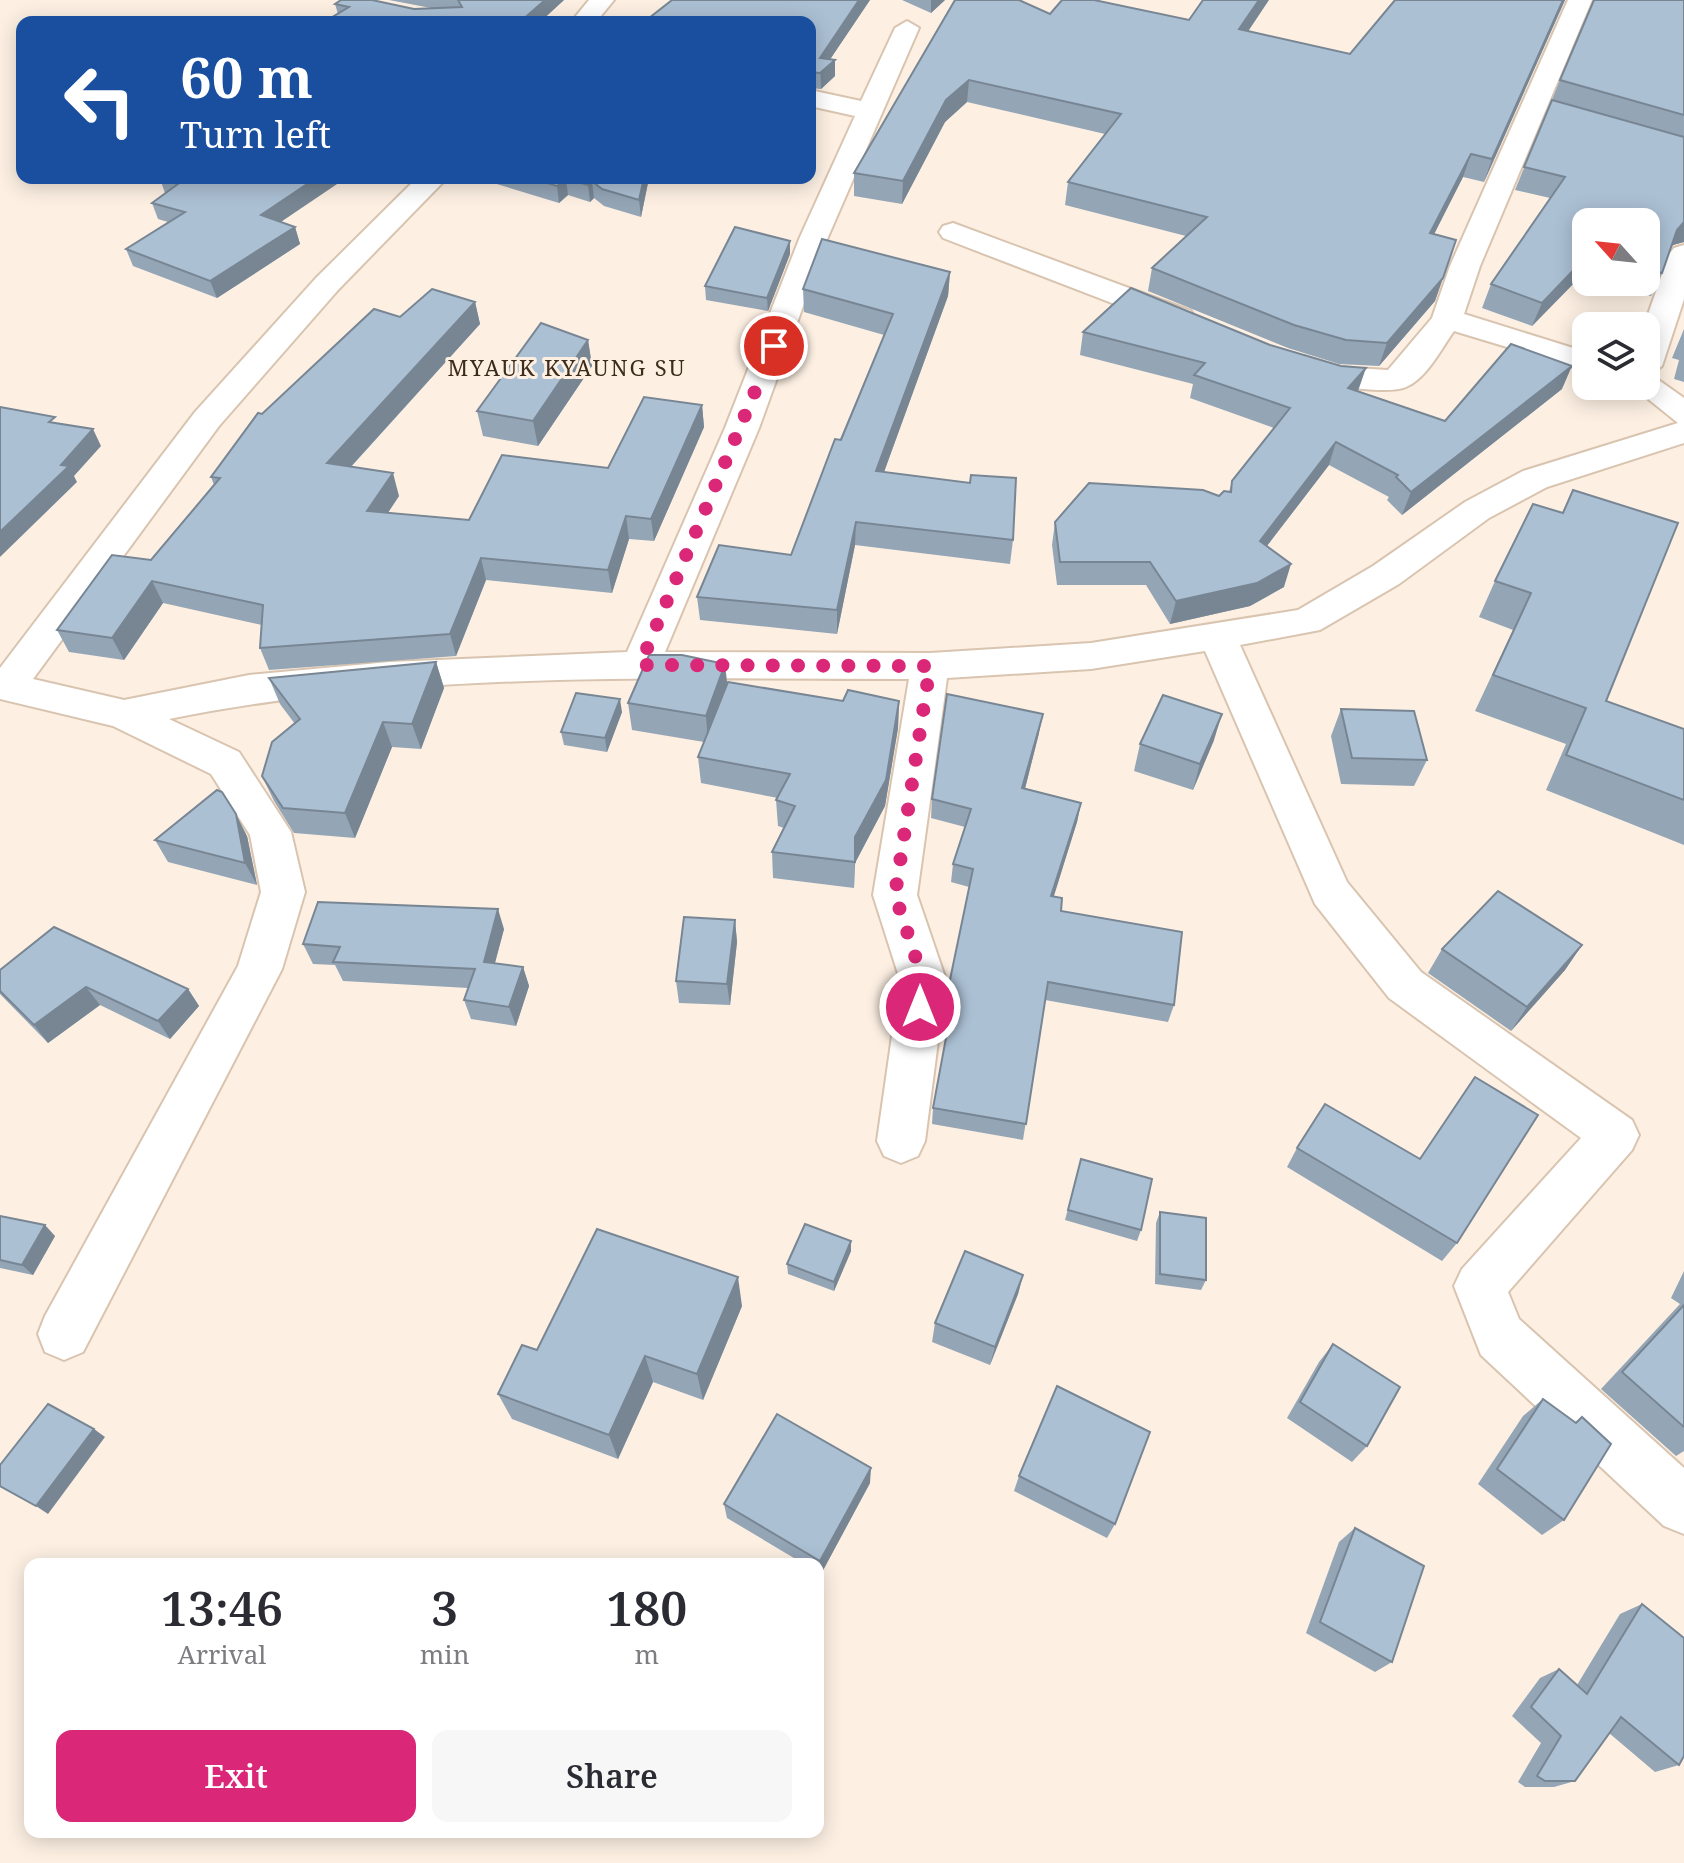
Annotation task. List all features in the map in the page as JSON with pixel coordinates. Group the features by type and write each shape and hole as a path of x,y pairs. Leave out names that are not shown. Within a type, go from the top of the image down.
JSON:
{"street":[{"path":"588,16 602,0"},
{"path":"1276,358 1335,376 1396,380 1413,365 1447,319 1465,266 1580,0"},
{"path":"640,665 742,428 814,237 907,28"},
{"path":"816,99 869,111"},
{"path":"1535,109 1565,118"},
{"path":"64,1334 260,969 283,892 270,832 225,763 124,714 3,685 207,419 327,284 427,184"},
{"path":"953,232 1206,329"},
{"path":"1660,325 1684,254"},
{"path":"1447,319 1572,358"},
{"path":"1660,395 1684,415"},
{"path":"124,714 249,689 358,678 640,665 930,666 1091,656 1307,621 1386,575 1477,510 1535,479 1684,432"},
{"path":"1217,636 1330,892 1405,985 1615,1135 1480,1286 1500,1337 1684,1506"},
{"path":"901,1141 923,980 895,895 930,666"}],"building":[{"path":"341,0 372,0 414,9 462,7 458,0 545,0 527,16 334,16 349,7 335,4"},
{"path":"672,0 859,0 820,58 835,60 820,73 816,73 816,16 652,16"},
{"path":"955,0 1019,0 1050,14 1062,0 1094,0 1189,20 1203,0 1259,0 1239,29 1350,54 1395,0 1563,0 1492,159 1471,154 1430,233 1456,240 1443,278 1387,343 1346,340 1294,325 1152,268 1207,217 1068,182 1121,114 969,80 946,100 903,181 854,173"},
{"path":"1594,0 1684,0 1684,115 1560,80"},
{"path":"1552,100 1684,137 1684,222 1677,230 1662,273 1660,208 1572,208 1572,272 1542,303 1491,284 1565,177 1524,167"},
{"path":"178,184 307,184 261,215 295,227 210,281 126,249 185,212 152,203"},
{"path":"596,184 643,184 639,200 602,189"},
{"path":"735,227 790,241 767,298 705,286"},
{"path":"822,239 950,272 876,471 970,483 971,475 1016,478 1013,540 856,522 837,610 697,597 719,545 791,555 835,439 841,440 893,314 803,289"},
{"path":"1131,288 1270,345 1341,366 1366,368 1348,388 1445,421 1511,344 1572,366 1411,492 1396,477 1398,475 1336,442 1260,541 1291,564 1257,583 1176,601 1150,562 1060,562 1055,522 1089,483 1203,490 1219,496 1224,491 1231,492 1232,481 1290,408 1194,375 1205,363 1083,332"},
{"path":"432,289 475,302 327,463 393,473 367,511 469,520 502,455 608,468 644,397 702,405 651,519 626,516 608,570 481,558 450,634 260,648 263,605 152,581 112,638 57,630 112,555 151,560 220,478 211,477 258,413 262,414 374,309 400,317"},
{"path":"541,323 588,340 533,421 477,411"},
{"path":"0,407 55,417 49,422 93,429 61,465 69,466 0,532"},
{"path":"1573,490 1678,523 1606,701 1684,729 1684,800 1566,755 1586,708 1493,675 1531,593 1495,581 1533,504 1563,513"},
{"path":"649,655 682,655 725,664 706,716 628,703"},
{"path":"436,662 412,724 383,722 345,813 283,808 262,776 272,742 300,719 269,678"},
{"path":"728,682 843,701 848,690 899,701 886,780 855,837 855,862 772,852 795,806 776,800 790,774 698,757"},
{"path":"576,693 620,699 605,738 561,732"},
{"path":"947,694 1043,714 1022,788 1081,803 1051,896 1062,898 1061,911 1182,932 1174,1005 1048,982 1026,1124 933,1108 953,1000 946,999 973,869 953,864 971,809 932,799"},
{"path":"1163,695 1222,714 1200,764 1140,744"},
{"path":"1341,709 1414,711 1427,760 1352,758"},
{"path":"217,790 222,792 236,814 245,863 155,840"},
{"path":"1498,891 1582,945 1527,1007 1442,949"},
{"path":"318,902 498,909 484,962 523,967 509,1007 464,1000 475,969 333,962 340,947 303,944"},
{"path":"684,917 735,920 727,984 676,981"},
{"path":"54,927 188,989 158,1021 86,987 34,1025 0,991 0,970"},
{"path":"1475,1077 1538,1115 1457,1243 1297,1148 1325,1104 1420,1159"},
{"path":"1081,1159 1152,1179 1141,1230 1068,1210"},
{"path":"1160,1212 1206,1218 1206,1280 1160,1274"},
{"path":"0,1216 45,1225 22,1265 0,1260"},
{"path":"805,1224 851,1241 834,1282 787,1264"},
{"path":"597,1229 738,1277 697,1374 645,1356 609,1435 498,1394 522,1345 537,1350"},
{"path":"965,1251 1023,1275 995,1347 935,1323"},
{"path":"1684,1305 1684,1427 1622,1372"},
{"path":"1333,1344 1400,1387 1367,1446 1300,1402"},
{"path":"1057,1386 1150,1432 1115,1524 1019,1476"},
{"path":"1543,1399 1576,1423 1582,1417 1611,1444 1564,1520 1497,1469"},
{"path":"48,1404 94,1429 36,1506 0,1486 0,1465"},
{"path":"777,1414 871,1468 822,1558 815,1558 724,1504"},
{"path":"1355,1528 1424,1566 1392,1662 1320,1622"},
{"path":"1642,1604 1684,1638 1684,1756 1679,1765 1621,1717 1575,1781 1545,1781 1537,1776 1561,1736 1531,1707 1559,1669 1587,1694"}],"district":[{"name":"MYAUK KYAUNG SU","path":"567,368"}],"route":[{"path":"774,346 640,665 930,666 895,895 923,980 920,1007"}]}
